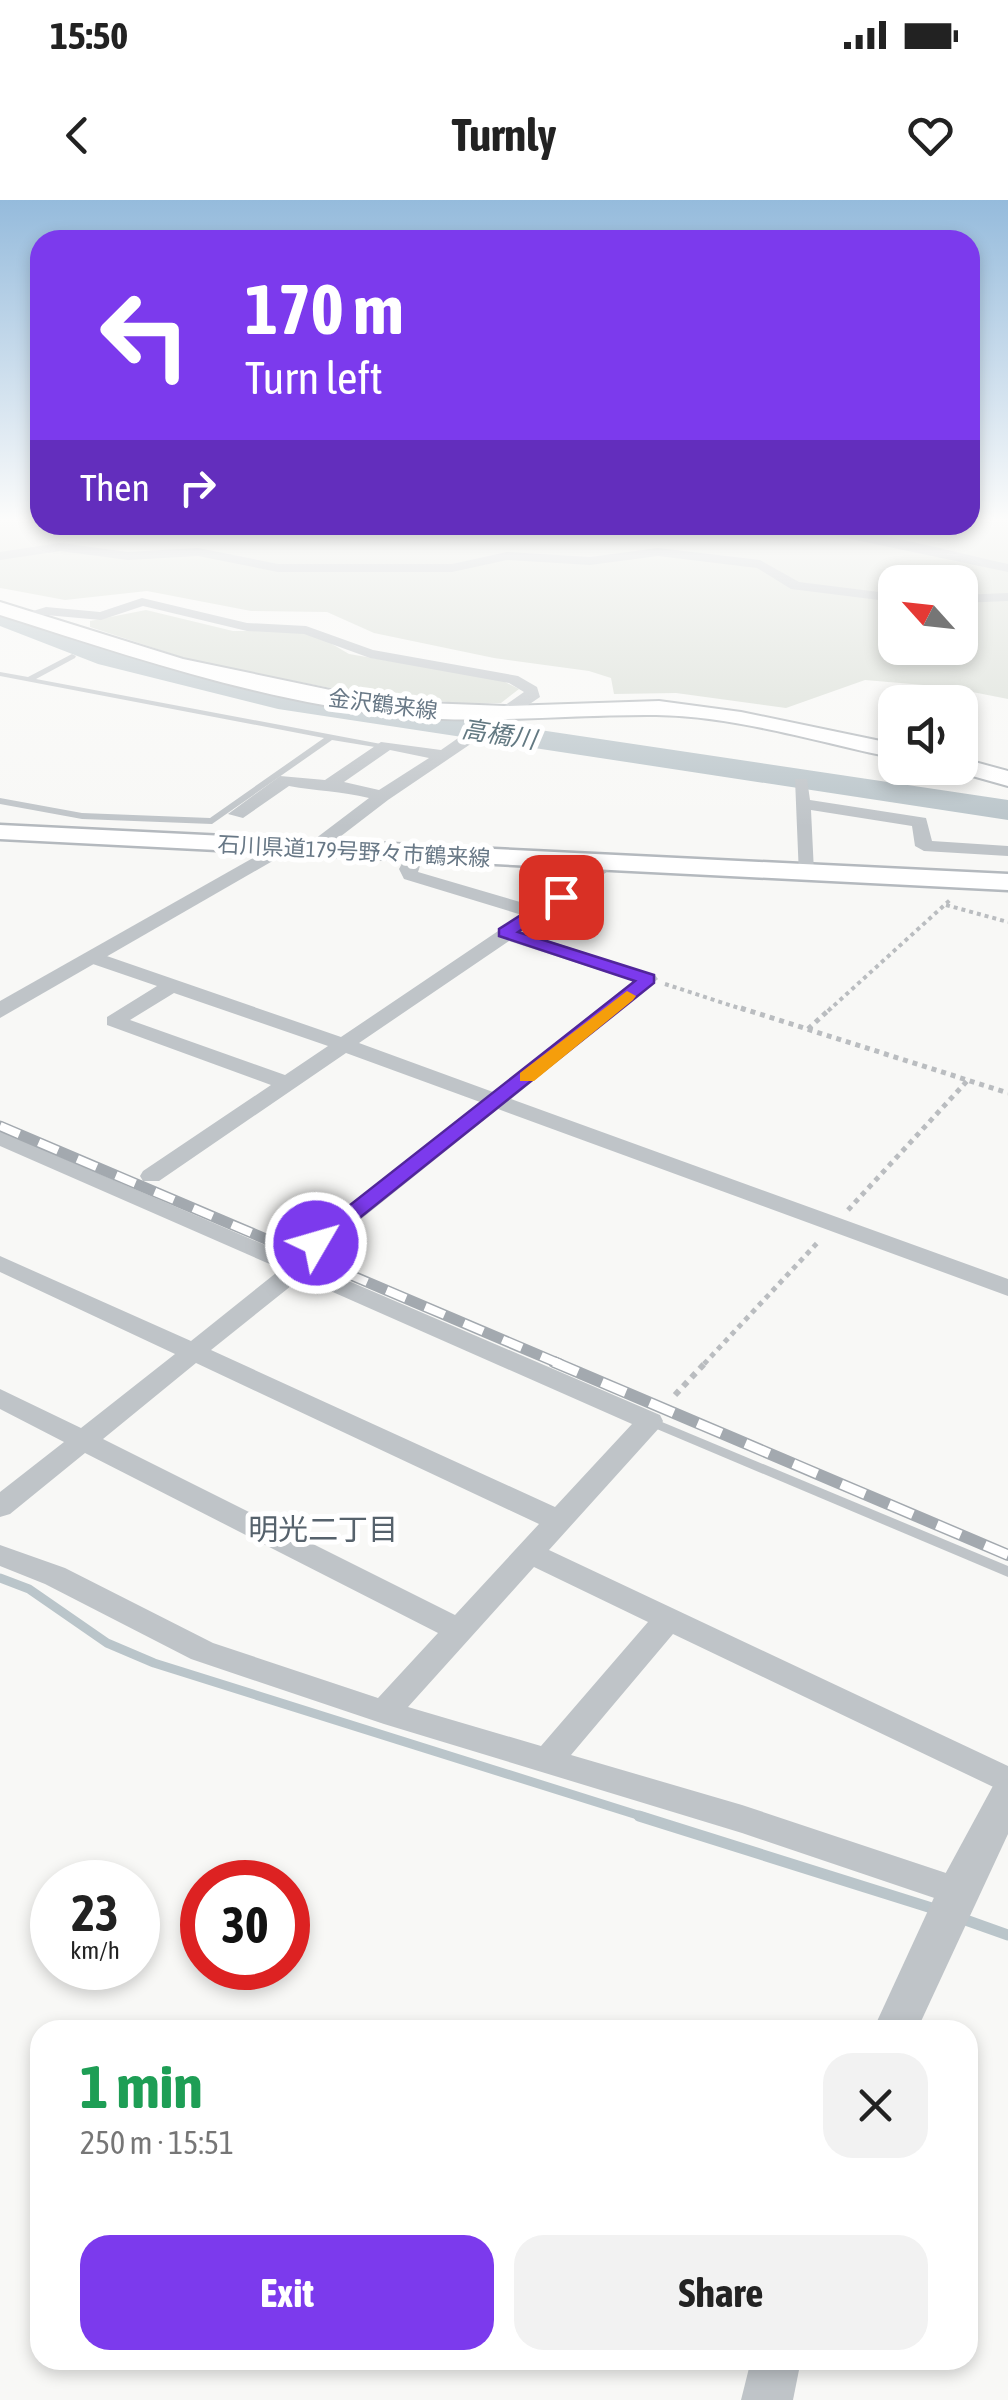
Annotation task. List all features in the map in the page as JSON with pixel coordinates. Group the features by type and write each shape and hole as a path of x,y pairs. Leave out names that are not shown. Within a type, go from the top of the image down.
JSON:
{"main road":[{"name":"金沢鶴来線","path":"50,622 220,676 399,709 505,714 660,708 878,748"},
{"path":"978,769 1004,775"},
{"name":"石川県道179号野々市鶴来線","path":"0,832 1008,882"}],"street":[{"path":"224,622 324,634 350,649 526,684 532,690 532,697 382,796 313,849"},
{"path":"237,814 286,780 321,787 331,784 380,746 442,755"},
{"path":"801,783 805,872"},
{"path":"331,784 382,796"},
{"path":"802,804 920,822 924,846 1008,851"},
{"path":"0,1011 283,846"},
{"path":"415,854 408,869 410,875 537,913"},
{"path":"151,1176 608,864"},
{"path":"505,933 648,979"},
{"path":"94,958 344,1045 1008,1288"},
{"path":"316,1243 648,979"},
{"path":"173,985 114,1021 286,1083"},
{"path":"0,1138 650,1422 384,1712"},
{"path":"0,1263 558,1521"},
{"path":"0,1506 298,1268"},
{"path":"0,1398 458,1630"},
{"path":"530,1553 1008,1781"},
{"path":"0,1555 54,1576 202,1651 384,1712 777,1830 951,1907"},
{"path":"547,1761 667,1620"},
{"path":"899,2020 1008,1796"},
{"path":"767,2400 774,2370"}],"lane":[{"path":"30,679 72,656"},
{"path":"0,674 380,746"},
{"path":"0,802 82,816 212,821 331,737"},
{"path":"650,1422 1008,1572"}],"path":[{"path":"808,1028 946,905 1008,922"},
{"path":"648,979 1008,1093"}],"shaded area":[{"path":"90,622 194,622 233,631 292,631 320,637 349,654 501,680 519,689 501,703 467,704 351,692 197,662 90,627"},
{"path":"349,622 878,622 878,665 978,665 978,622 1008,622 1008,699 978,693 978,685 865,680 786,708 676,693 614,694 611,678 589,671 494,658 374,633"}],"waterway":[{"name":"高橋川","path":"12,622 108,658 278,700 1008,810"},
{"path":"0,1578 29,1589 107,1643 154,1663 647,1818"},
{"path":"639,1816 938,1910"},
{"path":"960,1918 1008,1935"}],"railway":[{"path":"0,1126 560,1364"},
{"path":"554,1362 1008,1555"}],"slow traffic":[{"path":"527,1077 627,996"}],"district":[{"name":"明光二丁目","path":"323,1529"}],"route":[{"path":"316,1243 648,979 505,933 561,897"}]}
